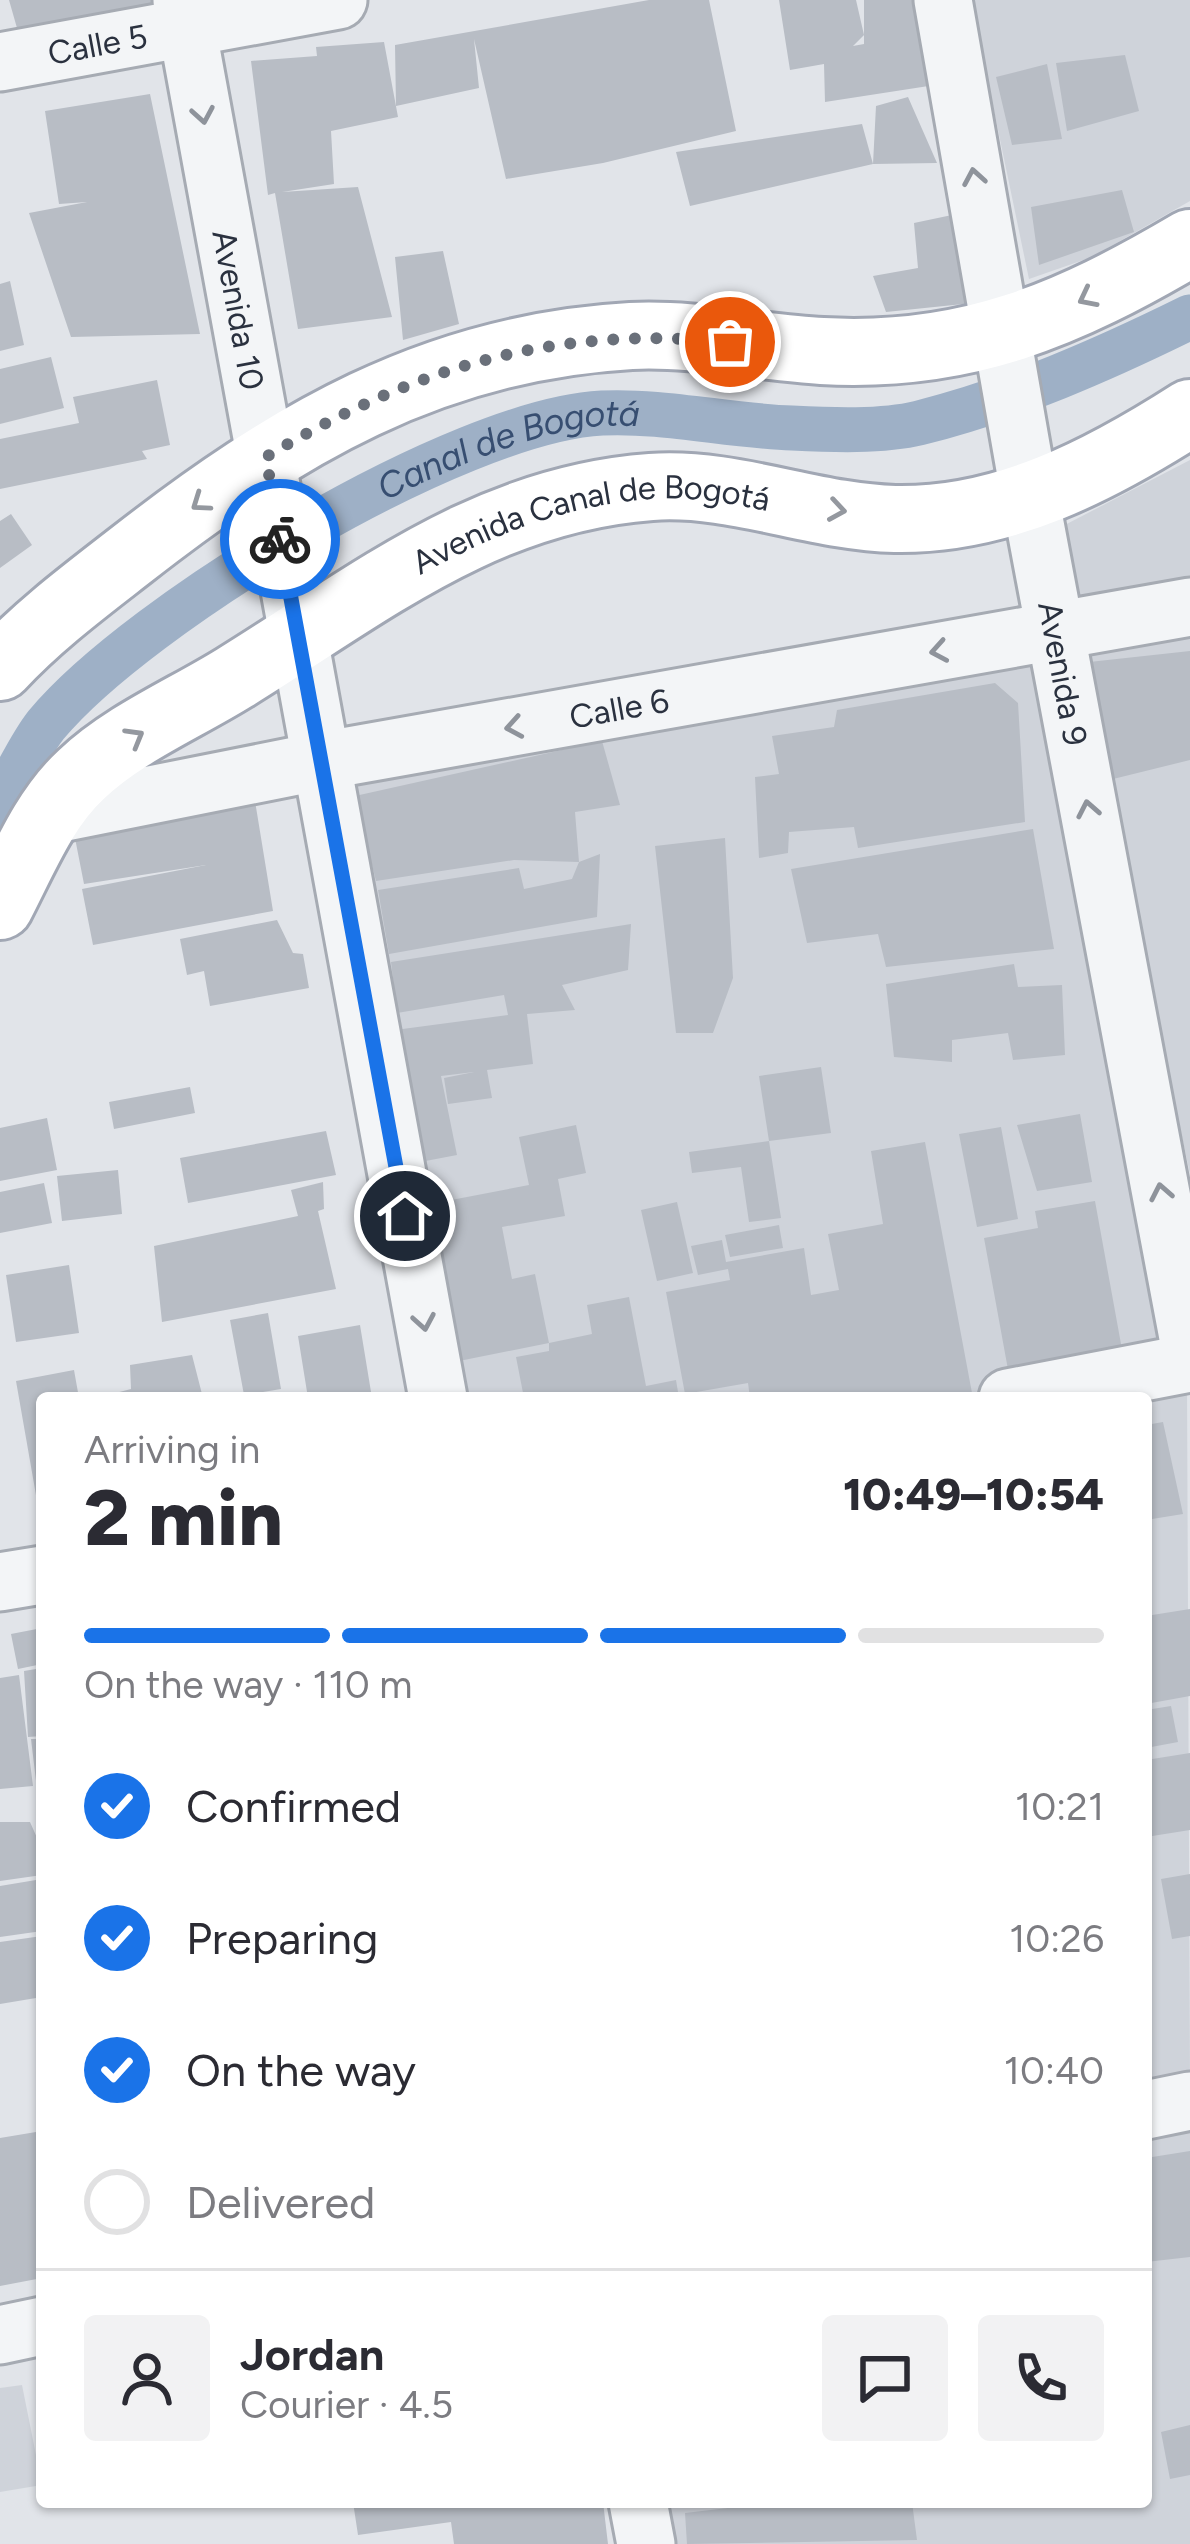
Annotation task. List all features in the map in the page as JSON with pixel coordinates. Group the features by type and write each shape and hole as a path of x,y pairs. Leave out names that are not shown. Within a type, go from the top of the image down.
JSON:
{"main road":[{"path":"0,668 86,591 268,470 336,415 434,372 584,340 688,338 861,352 958,345 1005,355 1080,302 1190,242"},
{"name":"Avenida Canal de Bogotá","path":"0,906 50,814 78,777 293,614 457,539 566,498 659,487 893,519 944,515 1025,470 1113,461 1190,413"}],"street":[{"name":"Calle 5","path":"0,62 184,14 338,0"},
{"name":"Avenida 9","path":"943,0 1054,631 1190,1348"},
{"name":"Avenida 10","path":"184,14 437,1392"},
{"name":"Calle 6","path":"50,814 321,761 1190,607"},
{"path":"1040,1392 1190,1363"},
{"path":"0,1582 36,1576"},
{"path":"1152,2109 1190,2101"},
{"path":"0,2335 36,2327"},
{"path":"639,2508 646,2544"}],"shaded area":[{"path":"971,0 1190,0 1190,201 1092,257 1029,279"},
{"path":"1190,460 1190,584 1069,604 1059,528"},
{"path":"1190,627 1190,1174 1076,645"},
{"path":"1039,652 1183,1355 976,1392 454,1392 339,773"},
{"path":"1187,1384 1190,2087 1152,2094 1152,1396"},
{"path":"1190,2114 1190,2544 660,2544 654,2508 1152,2508 1152,2122"},
{"path":"22,2385 36,2455 36,2486 0,2492 0,2388"}],"building":[{"path":"9,0 160,0 161,11 21,42"},
{"path":"649,0 709,0 736,131 603,163 506,179 474,39 479,88 396,106 395,45"},
{"path":"779,0 856,0 864,35 864,0 920,0 935,85 825,102 824,64 790,70"},
{"path":"384,42 398,117 331,131 334,184 282,192 358,187 392,317 298,329 275,193 268,195 251,61 317,56 316,47"},
{"path":"1125,55 1139,111 1067,131 1056,63"},
{"path":"1047,64 1062,139 1012,145 996,77"},
{"path":"150,94 200,334 71,337 29,213 87,202 59,204 45,111"},
{"path":"908,97 937,163 873,164 876,106"},
{"path":"862,124 873,164 690,206 676,152"},
{"path":"1122,190 1134,232 1039,265 1031,207"},
{"path":"952,215 973,303 886,312 873,276 918,268 914,223"},
{"path":"443,251 459,324 403,340 395,257"},
{"path":"10,281 24,345 0,351 0,284"},
{"path":"51,357 64,408 0,424 0,369"},
{"path":"157,380 170,445 142,451 147,459 0,489 0,439 79,423 73,397"},
{"path":"11,514 32,545 0,568 0,521"},
{"path":"1190,651 1190,760 1105,781 1080,663"},
{"path":"995,683 1018,703 1025,822 858,848 854,827 789,832 788,853 759,858 755,777 779,774 772,736 834,727 837,710"},
{"path":"602,741 620,805 575,812 579,862 514,860 376,881 355,796"},
{"path":"255,801 273,911 93,945 82,889 206,865 84,884 74,833"},
{"path":"1033,829 1054,949 886,967 878,934 807,943 791,869"},
{"path":"725,838 733,978 713,1033 676,1033 655,846"},
{"path":"600,854 597,917 389,954 378,890 519,868 524,889 572,879 579,862"},
{"path":"277,920 293,953 303,954 309,988 210,1006 204,971 187,975 180,939"},
{"path":"631,924 628,970 562,985 575,1010 527,1014 533,1064 487,1070 492,1098 448,1104 444,1078 474,1072 441,1076 457,1155 415,1163 395,1030 508,1015 504,995 397,1013 391,962"},
{"path":"1014,964 1018,987 1062,985 1065,1055 1013,1060 1008,1033 952,1040 952,1062 894,1057 886,984"},
{"path":"821,1067 831,1133 769,1141 759,1076"},
{"path":"190,1087 195,1113 114,1129 109,1102"},
{"path":"1080,1114 1092,1182 1037,1191 1017,1125"},
{"path":"47,1118 57,1170 0,1181 0,1128"},
{"path":"576,1125 586,1173 558,1179 565,1216 502,1227 512,1279 535,1274 549,1343 449,1363 420,1206 529,1185 519,1137"},
{"path":"1001,1127 1018,1219 977,1227 959,1134"},
{"path":"326,1131 336,1175 188,1203 180,1158"},
{"path":"769,1141 781,1218 749,1222 741,1167 692,1173 689,1152"},
{"path":"925,1142 972,1392 749,1392 748,1383 685,1392 666,1292 730,1280 728,1269 698,1275 691,1246 722,1240 726,1262 804,1248 811,1295 839,1290 828,1234 883,1224 871,1151"},
{"path":"118,1170 122,1214 62,1221 57,1176"},
{"path":"323,1182 324,1209 318,1211 336,1289 162,1322 154,1246 298,1216 291,1190"},
{"path":"44,1183 52,1223 0,1233 0,1192"},
{"path":"1095,1201 1125,1366 1011,1386 984,1238 1038,1228 1035,1211"},
{"path":"677,1202 693,1273 657,1281 641,1210"},
{"path":"779,1225 783,1248 730,1257 725,1235"},
{"path":"69,1265 79,1333 16,1342 6,1275"},
{"path":"629,1297 646,1386 676,1380 678,1392 523,1392 516,1357 549,1351 549,1343 592,1334 587,1305"},
{"path":"268,1313 281,1389 243,1392 230,1320"},
{"path":"360,1325 371,1392 307,1392 298,1336"},
{"path":"192,1355 201,1392 119,1392 131,1389 130,1365"},
{"path":"74,1370 78,1392 36,1392 36,1495 16,1381"},
{"path":"1163,1422 1183,1514 1152,1519 1152,1424"},
{"path":"1190,1609 1190,1696 1152,1703 1152,1615"},
{"path":"36,1629 36,1665 18,1669 11,1634"},
{"path":"36,1669 36,1736 28,1737 24,1671"},
{"path":"19,1675 33,1786 0,1789 0,1678"},
{"path":"1171,1706 1178,1742 1152,1747 1152,1709"},
{"path":"31,1739 36,1739 36,1781"},
{"path":"1190,1753 1190,1830 1152,1836 1152,1759"},
{"path":"0,1822 30,1822 36,1836 36,1876 0,1881"},
{"path":"1190,1874 1190,1936 1172,1939 1161,1879"},
{"path":"36,1880 36,1932 0,1937 0,1886"},
{"path":"36,1937 36,1998 0,2004 0,1942"},
{"path":"36,2132 36,2279 0,2286 0,2138"},
{"path":"1190,2151 1190,2257 1152,2261 1152,2157"},
{"path":"1190,2425 1190,2475 1170,2479 1161,2432"},
{"path":"354,2508 604,2508 608,2544 454,2544 451,2522 358,2535"},
{"path":"727,2508 913,2508 917,2540 687,2544 685,2513"}],"waterway":[{"name":"Canal de Bogotá","path":"0,804 46,725 90,680 151,630 304,530 467,449 541,424 602,413 807,429 905,426 1023,390 1190,317"}],"way so far":[{"path":"280,539 266,457 336,415 388,391 434,372 584,340 638,336 730,342"}],"route":[{"path":"280,539 405,1216"}]}
